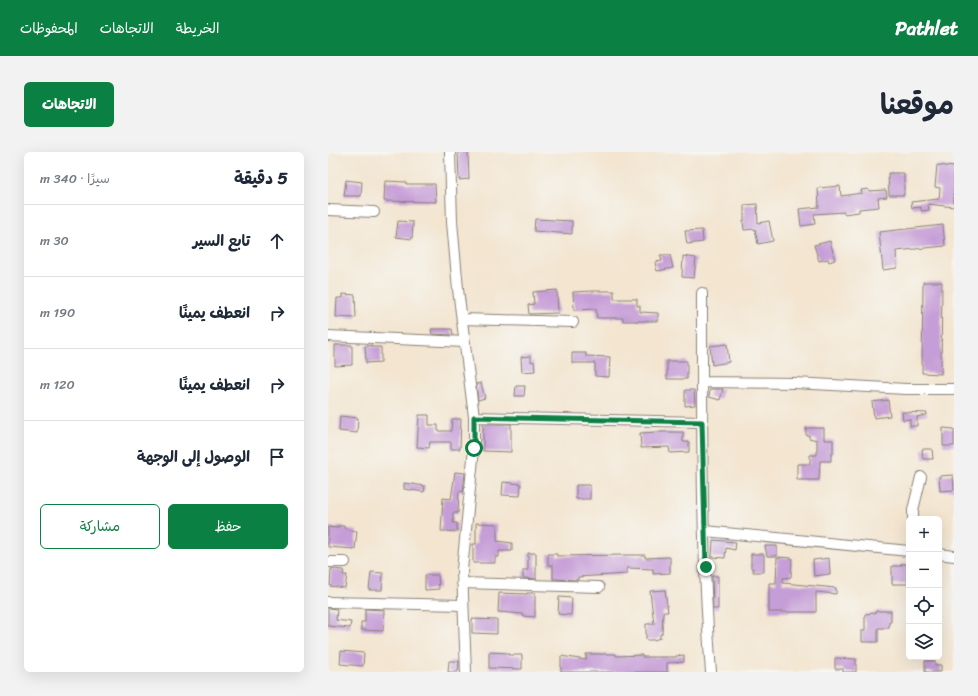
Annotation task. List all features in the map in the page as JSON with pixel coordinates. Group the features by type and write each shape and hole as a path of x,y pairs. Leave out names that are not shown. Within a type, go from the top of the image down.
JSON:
{"street":[{"path":"450,152 452,222 474,417 474,448 462,570 466,672"},
{"path":"328,210 374,212"},
{"path":"702,293 702,422 711,672"},
{"path":"462,319 573,322"},
{"path":"328,336 465,342"},
{"path":"702,382 795,383 954,390"},
{"path":"474,417 702,422"},
{"path":"913,516 913,510 921,477"},
{"path":"705,531 906,551"},
{"path":"942,554 954,556"},
{"path":"328,562 345,562"},
{"path":"462,583 599,587"},
{"path":"328,602 463,605"}],"building":[{"path":"458,152 468,152 469,179 459,180"},
{"path":"937,165 954,167 954,207 928,204 929,210 921,211 921,207 912,208 911,202 939,199 940,188 935,187"},
{"path":"888,173 904,173 904,195 889,195"},
{"path":"346,180 362,182 361,196 344,196"},
{"path":"385,181 406,182 406,184 435,184 436,202 384,201"},
{"path":"840,186 841,196 862,193 861,190 868,189 869,191 886,190 887,197 878,198 879,207 859,209 859,212 844,214 844,212 814,214 815,224 801,226 799,209 819,207 818,188"},
{"path":"757,204 758,223 769,221 773,241 758,244 755,229 744,230 744,205"},
{"path":"535,219 572,221 572,234 534,231"},
{"path":"398,221 413,222 412,239 396,237"},
{"path":"943,225 945,246 896,251 897,268 883,270 879,232"},
{"path":"702,230 703,242 687,244 685,231"},
{"path":"830,241 835,260 829,262 828,259 819,261 814,245"},
{"path":"660,255 670,255 673,268 657,271 655,262 662,261"},
{"path":"683,256 696,258 694,278 682,277"},
{"path":"923,282 942,282 941,374 922,373"},
{"path":"557,290 558,313 529,314 528,305 534,304 533,292"},
{"path":"614,291 614,299 637,299 637,306 640,306 640,312 658,313 658,321 623,321 623,318 597,318 596,309 574,310 573,292"},
{"path":"343,294 355,295 356,318 336,317 337,298 343,298"},
{"path":"431,329 452,329 453,335 432,334"},
{"path":"727,344 729,362 712,365 710,346"},
{"path":"335,345 352,345 352,365 335,366"},
{"path":"372,345 372,347 381,347 381,362 366,363 365,346"},
{"path":"572,353 586,353 586,356 610,357 609,377 595,376 595,363 572,363"},
{"path":"531,356 531,362 534,361 535,371 522,372 521,357"},
{"path":"667,361 687,361 687,379 667,379"},
{"path":"481,383 485,398 478,400 476,384"},
{"path":"516,386 525,386 524,396 515,396"},
{"path":"710,389 723,389 720,400 709,397"},
{"path":"685,390 694,390 695,405 685,406"},
{"path":"888,400 890,416 874,418 872,402"},
{"path":"902,412 927,413 927,415 917,417 917,426 910,426 910,419 903,420"},
{"path":"419,415 429,415 429,425 438,425 438,431 451,431 452,419 461,419 460,449 451,449 451,442 430,442 429,448 417,447"},
{"path":"340,416 358,418 357,433 339,431"},
{"path":"483,424 511,424 511,452 483,451"},
{"path":"806,428 824,428 824,440 833,440 833,454 831,454 831,461 820,461 819,480 797,480 797,464 810,464 810,455 817,455 817,440 809,438 809,435 806,435"},
{"path":"943,428 954,429 954,446 943,446"},
{"path":"683,432 683,442 689,442 689,452 670,453 669,447 641,448 640,433"},
{"path":"922,449 932,449 933,459 923,459"},
{"path":"455,472 465,473 463,492 459,491 458,513 453,513 453,523 457,523 457,532 441,531 443,498 451,499"},
{"path":"953,475 954,490 940,491 939,476"},
{"path":"503,482 521,484 520,496 502,495"},
{"path":"404,483 425,486 424,492 404,489"},
{"path":"576,485 590,485 590,499 576,499"},
{"path":"476,523 497,524 497,541 512,543 512,551 499,551 499,557 495,557 495,563 473,563 473,544 476,544"},
{"path":"337,526 344,526 344,528 348,530 357,531 355,549 328,547 328,527 337,528"},
{"path":"713,540 736,542 735,550 726,548 725,558 712,557"},
{"path":"765,546 777,546 777,556 767,556"},
{"path":"528,553 536,553 536,579 523,578 523,570 528,570"},
{"path":"548,554 557,554 557,556 645,555 645,558 670,557 670,573 653,574 653,569 627,568 627,574 578,577 578,580 553,579 553,565 548,565"},
{"path":"751,554 764,554 764,572 753,572 753,568 751,568"},
{"path":"777,557 792,558 791,577 783,578 783,583 836,588 836,594 816,592 816,612 769,612 769,583 776,583"},
{"path":"829,558 830,574 814,576 813,560"},
{"path":"901,564 906,564 906,584 892,584 892,566 901,566"},
{"path":"331,569 344,570 343,575 347,575 345,588 330,586"},
{"path":"371,572 383,573 382,590 369,590"},
{"path":"425,575 438,575 439,589 425,590"},
{"path":"712,576 718,576 718,609 713,609"},
{"path":"665,590 668,612 663,612 662,634 660,634 660,638 646,640 646,624 654,624 650,591"},
{"path":"499,593 535,593 535,617 523,616 523,614 498,612"},
{"path":"559,597 572,598 571,615 558,614"},
{"path":"328,608 337,609 336,620 351,622 350,628 328,626"},
{"path":"365,609 384,610 383,631 361,630 361,622 365,622"},
{"path":"876,611 891,611 891,622 889,622 889,628 878,628 878,642 862,642 862,630 865,630 865,614 875,613"},
{"path":"472,619 497,620 497,634 472,633"},
{"path":"341,651 364,653 363,666 340,664"},
{"path":"489,652 508,653 508,655 522,655 522,669 489,668"},
{"path":"586,654 616,654 616,656 642,655 642,657 676,657 684,655 684,662 667,663 667,672 561,672 561,656 586,660"},
{"path":"835,658 856,659 856,672 843,672 843,669 835,669"},
{"path":"449,661 459,661 458,672 448,672"},
{"path":"925,661 935,661 935,665 941,665 941,672 925,672"}],"route":[{"path":"474,448 474,417 702,422 706,567"}]}
